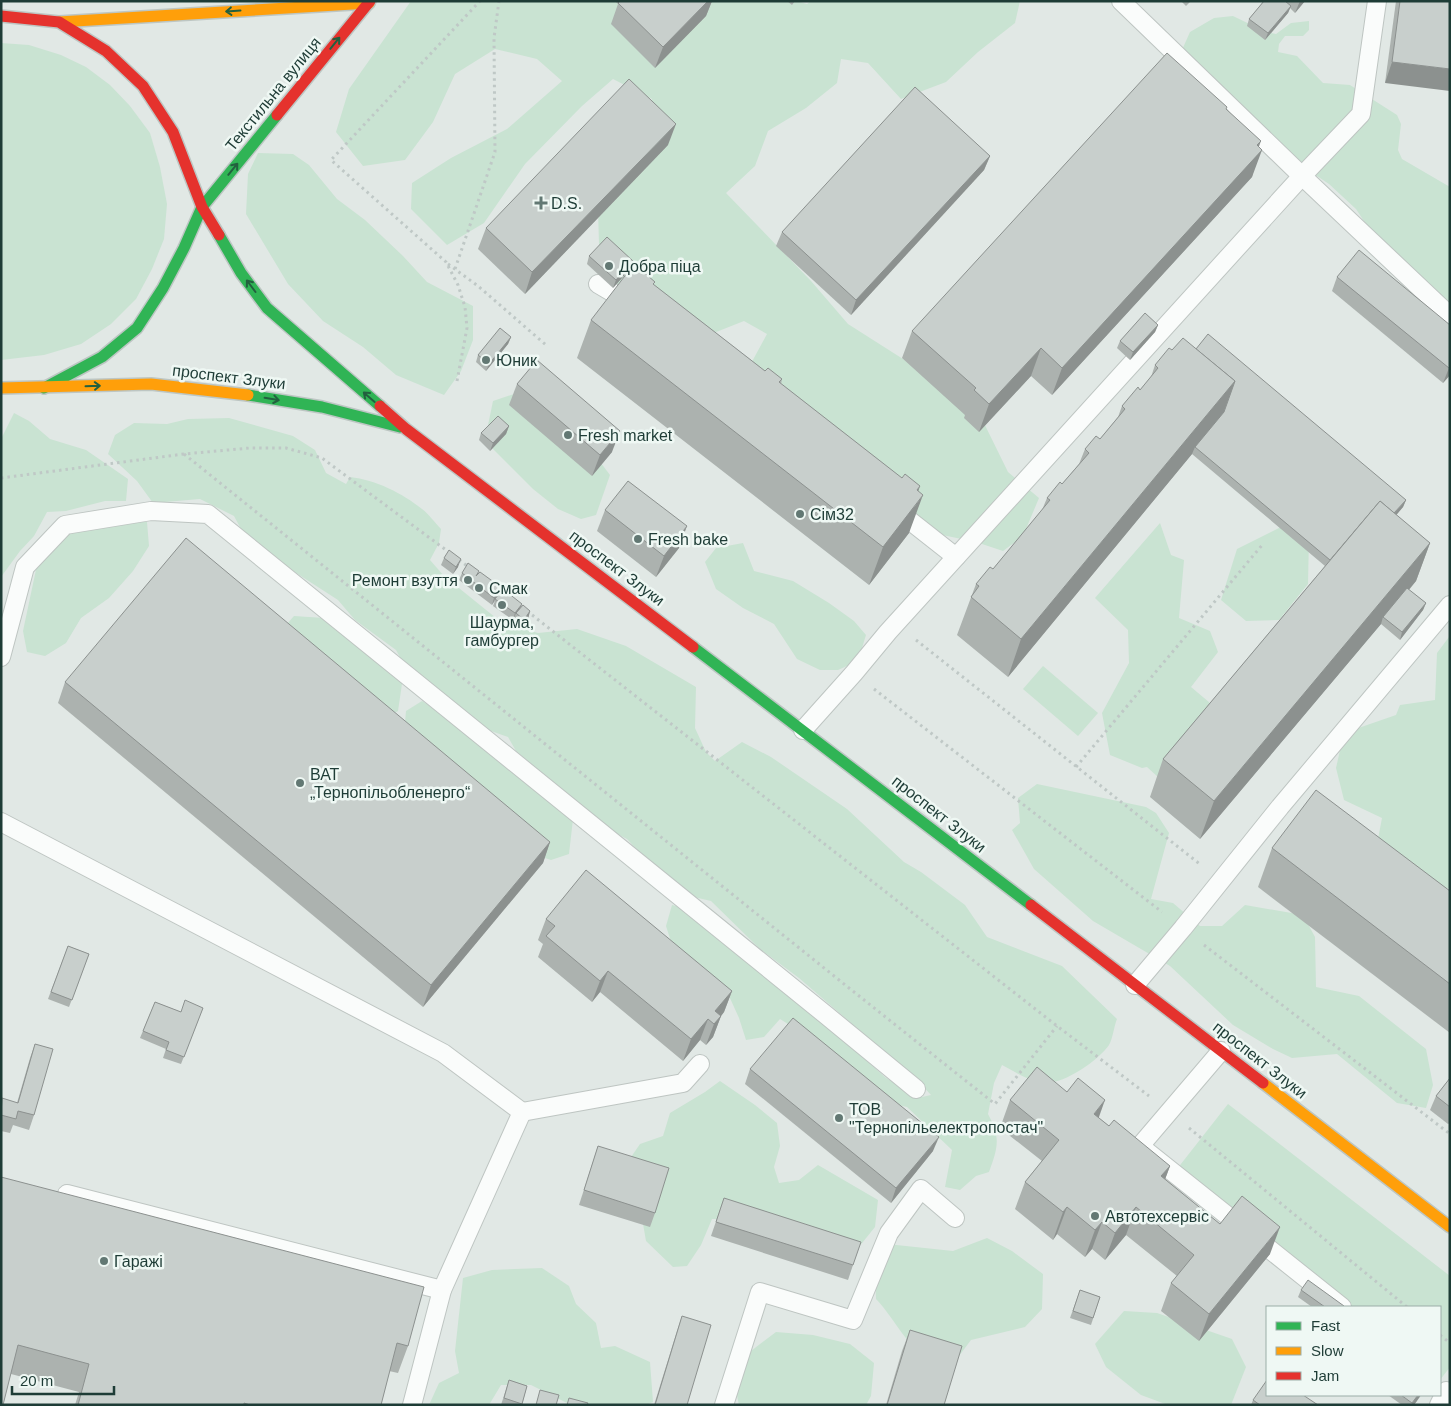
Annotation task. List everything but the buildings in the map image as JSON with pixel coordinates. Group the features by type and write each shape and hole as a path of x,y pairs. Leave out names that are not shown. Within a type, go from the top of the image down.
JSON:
{"main road":[{"name":"Текстильна вулиця","path":"1,16 58,22 369,2"},
{"name":"Текстильна вулиця","path":"44,388 102,357 137,328 163,288 184,248 202,207 369,2"},
{"name":"проспект Злуки","path":"58,22 106,51 143,86 173,132 202,207 241,273 267,308 406,429 803,730 1450,1227"},
{"name":"проспект Злуки","path":"1,388 151,384 232,392 322,407 406,429"}],"lane":[{"path":"1120,1 1450,316"},
{"path":"803,730 956,557 1302,176 1362,114 1377,1"},
{"path":"598,284 647,316"},
{"path":"879,497 956,557"},
{"path":"1,657 25,567 65,525 151,511 208,514 916,1089"},
{"path":"1135,985 1280,807 1450,605"},
{"path":"1,822 443,1053 522,1112 682,1083 700,1064"},
{"path":"1221,1051 1140,1146 1341,1306"},
{"path":"412,1405 442,1290 522,1112"},
{"path":"724,1405 760,1292 853,1320 889,1233 921,1189 955,1218"},
{"path":"49,1190 442,1290"}],"path":[{"path":"480,1 331,160 446,262 478,286 546,345"},
{"path":"455,269 496,152 494,48 499,1"},
{"path":"446,262 458,285 465,307 467,328 457,381"},
{"path":"1,478 184,454 250,448 286,448 322,458 476,573"},
{"path":"184,454 995,1104 1057,1026"},
{"path":"1076,767 1263,544"},
{"path":"522,608 1169,1112 1405,1306"},
{"path":"896,624 1221,881"},
{"path":"854,673 1450,1134"}],"green space":[{"path":"411,1 796,1 807,4 811,1 1020,1 1015,23 978,52 946,82 901,99 868,63 841,59 837,83 806,108 768,131 755,166 726,193 811,281 848,324 903,359 979,413 1008,472 1039,498 1023,536 1003,551 976,542 928,532 748,369 767,334 744,321 701,338 610,282 599,244 597,176 635,140 652,99 613,79 582,106 525,164 484,223 447,245 411,209 412,183 451,158 507,129 562,81 537,59 495,49 455,74 433,122 405,160 363,166 336,132 349,89"},
{"path":"1233,16 1266,32 1276,34 1291,23 1309,21 1309,30 1303,36 1285,36 1279,44 1278,52 1297,56 1323,83 1350,85 1397,115 1401,124 1398,150 1402,159 1450,187 1450,309 1381,247 1356,209 1329,184 1314,174 1289,168 1182,50 1190,32 1214,18"},
{"path":"1,43 29,45 61,55 86,67 110,85 130,106 150,133 160,167 167,204 164,239 152,269 136,299 111,324 81,344 44,355 1,360"},
{"path":"258,153 293,154 309,165 337,199 365,220 427,282 473,306 473,340 461,371 444,395 396,375 363,347 323,321 288,284 246,214 248,174"},
{"path":"517,393 591,450 610,475 596,515 581,519 558,509 533,489 489,445 487,430 493,401"},
{"path":"14,413 29,421 50,439 86,450 128,479 126,501 105,501 66,511 47,512 34,536 20,551 1,577 1,439"},
{"path":"229,418 293,436 315,450 326,473 346,484 350,477 369,481 388,488 414,503 427,513 441,529 439,543 430,560 444,576 501,622 538,633 577,629 626,646 696,687 695,728 706,752 715,761 742,742 771,757 847,809 904,862 921,872 965,905 987,937 1062,966 1117,1019 1109,1045 1097,1058 1080,1070 1052,1083 1033,1080 1002,1065 994,1083 988,1114 995,1130 997,1143 989,1172 976,1176 960,1190 945,1187 952,1150 907,1107 890,1103 812,1039 780,1019 764,1037 746,1040 729,996 676,957 666,926 672,905 693,910 711,909 839,1036 886,1078 922,1097 931,1095 918,1081 799,978 760,949 711,901 681,894 669,888 627,839 587,818 562,790 516,751 508,737 491,731 418,690 396,650 355,620 338,600 248,542 234,516 200,499 153,503 137,481 108,454 115,435 134,423 167,424 188,419"},
{"path":"118,519 147,522 149,546 133,571 109,598 81,618 66,643 45,656 27,652 23,631 41,546 78,529"},
{"path":"1291,522 1309,537 1308,584 1279,620 1246,621 1221,600 1237,549"},
{"path":"1160,523 1171,555 1184,560 1179,618 1210,631 1218,652 1191,687 1216,708 1158,777 1147,767 1142,768 1110,755 1102,713 1129,663 1128,630 1095,598"},
{"path":"743,543 754,571 793,581 854,621 866,635 858,661 838,670 820,670 797,659 774,624 743,608 716,589 705,562 716,548"},
{"path":"294,616 324,618 403,677 398,711 378,722 281,631"},
{"path":"1449,637 1450,888 1445,888 1407,870 1378,839 1382,818 1344,800 1336,768 1344,733 1396,715 1400,705 1435,700 1437,653"},
{"path":"1043,666 1098,713 1078,736 1023,689"},
{"path":"422,701 454,721 573,819 569,854 551,860 521,850 404,734 406,711"},
{"path":"1037,784 1146,807 1156,813 1169,833 1151,899 1173,903 1200,926 1222,926 1245,905 1303,915 1315,937 1316,987 1359,996 1426,1049 1433,1085 1426,1108 1397,1103 1337,1054 1292,1058 1273,1049 1233,1025 1170,966 1093,921 1034,869 1012,830 1020,823 1018,798"},
{"path":"720,1081 777,1123 780,1146 774,1167 779,1183 799,1180 818,1165 878,1200 875,1227 854,1253 741,1219 712,1219 701,1245 687,1266 673,1267 646,1241 629,1160 640,1144 663,1136 670,1113"},
{"path":"1228,1104 1450,1276 1450,1367 1441,1379 1441,1306 1348,1306 1177,1169"},
{"path":"987,1238 1012,1251 1043,1274 1042,1309 1025,1327 971,1340 956,1360 924,1356 913,1347 876,1299 875,1268 887,1244 953,1251"},
{"path":"542,1268 569,1286 576,1304 596,1323 601,1348 615,1346 650,1362 653,1402 646,1405 571,1405 531,1385 501,1385 489,1405 429,1405 439,1383 459,1373 455,1351 463,1278 492,1270"},
{"path":"1124,1311 1157,1313 1232,1339 1246,1367 1231,1405 1168,1405 1141,1395 1106,1367 1095,1344"},
{"path":"776,1332 813,1335 850,1344 874,1363 871,1396 866,1405 739,1405 736,1391 747,1354"}],"traffic: fast":[{"path":"44,388 102,357 137,328 163,288 184,248 202,207 277,115"},
{"path":"219,235 241,273 267,308 380,406"},
{"path":"248,395 322,407 400,427"},
{"path":"693,647 1031,905"}],"traffic: slow":[{"path":"59,22 369,3"},
{"path":"1,388 151,384 248,395"},
{"path":"1263,1083 1450,1227"}],"traffic: jam":[{"path":"277,115 370,1"},
{"path":"1,16 59,22 106,51 143,86 173,132 202,207 219,235"},
{"path":"380,406 406,429 693,647"},
{"path":"1031,905 1263,1083"}],"place":[{"name":"D.S.","path":"541,203"},
{"name":"Добра піца","path":"609,266"},
{"name":"Юник","path":"486,360"},
{"name":"Fresh market","path":"568,435"},
{"name":"Сім32","path":"800,514"},
{"name":"Fresh bake","path":"638,539"},
{"name":"Ремонт взуття","path":"468,580"},
{"name":"Смак","path":"479,588"},
{"name":"Шаурма, гамбургер","path":"502,605"},
{"name":"ВАТ „Тернопільобленерго“","path":"300,783"},
{"name":"ТОВ \"Тернопільелектропостач\"","path":"839,1118"},
{"name":"Автотехсервіс","path":"1095,1216"},
{"name":"Гаражі","path":"104,1261"}]}
